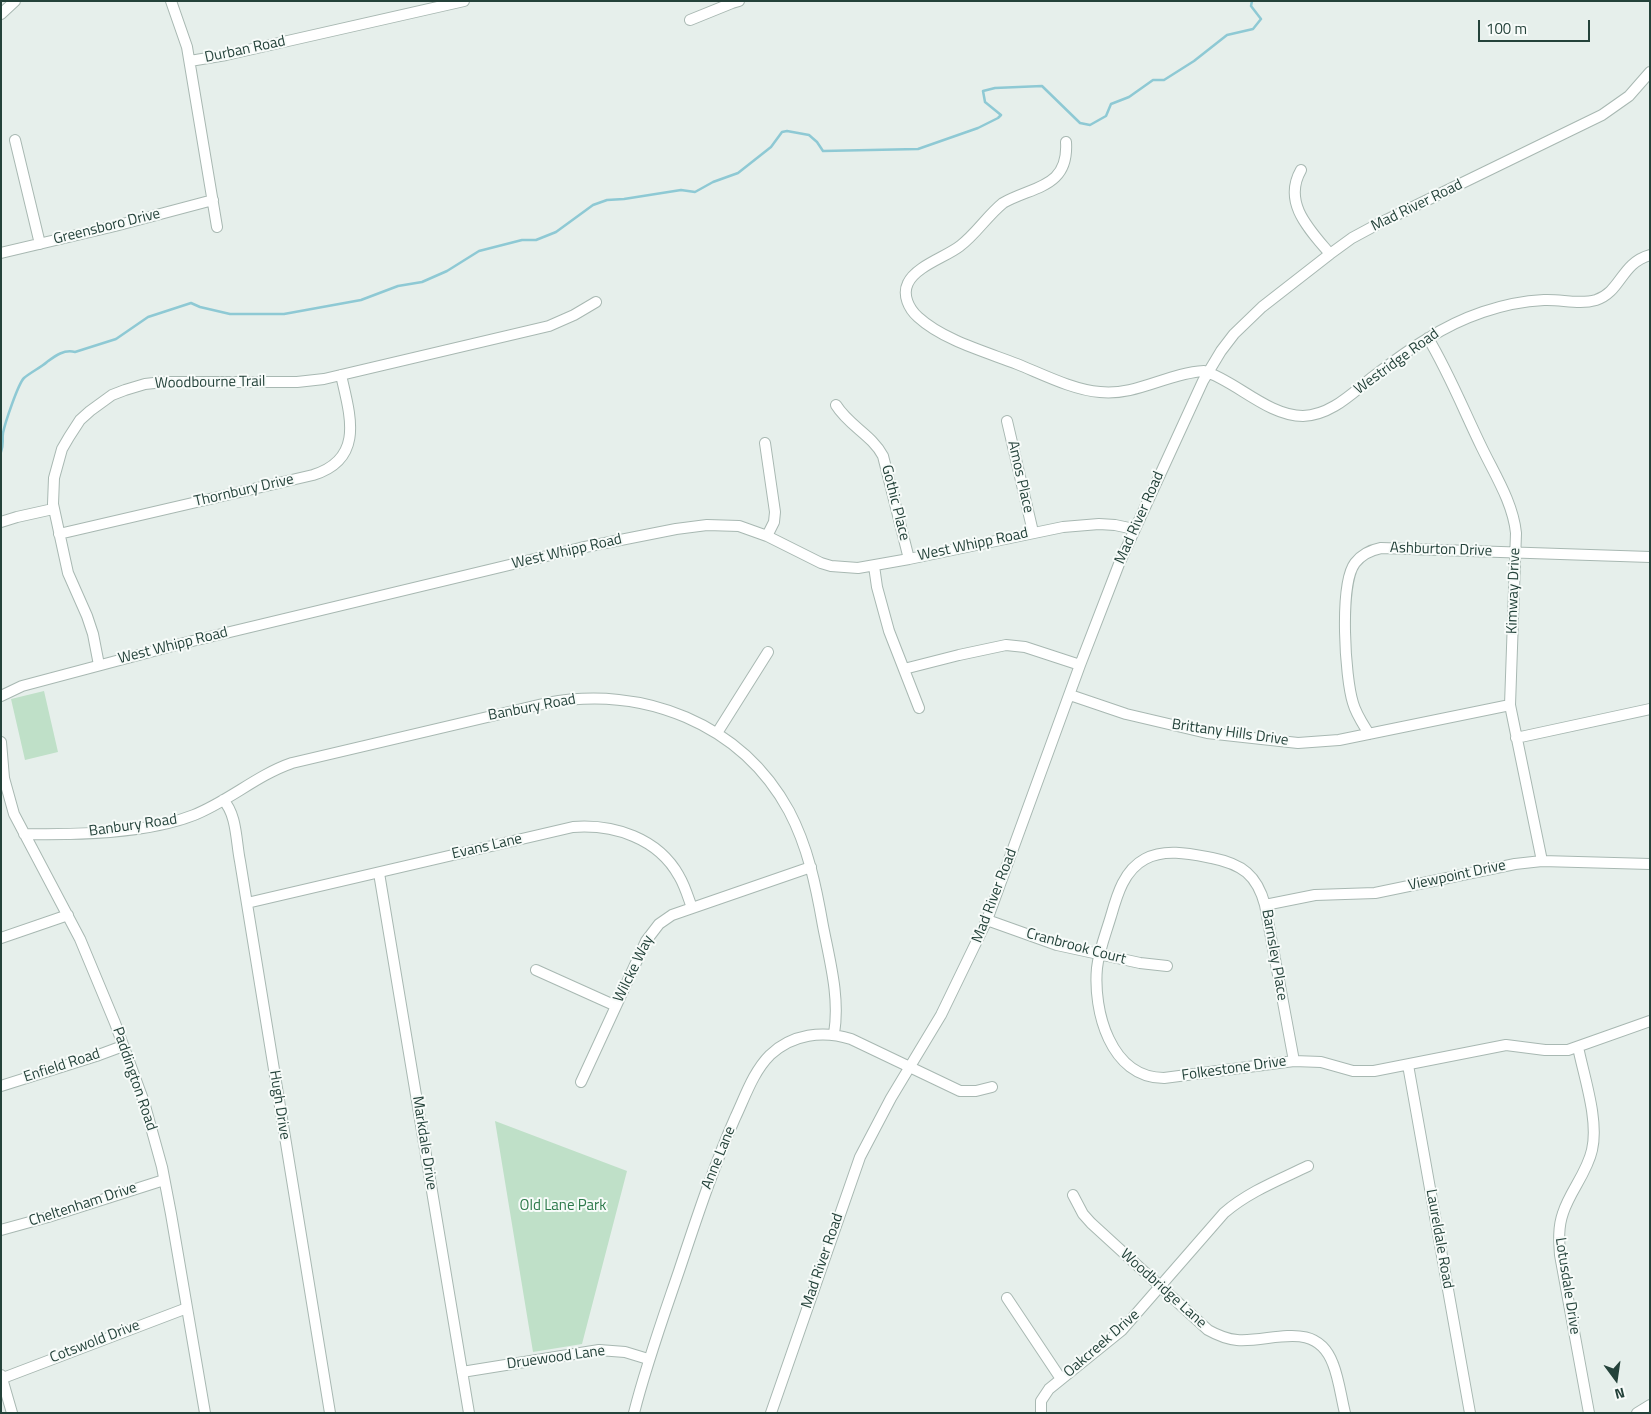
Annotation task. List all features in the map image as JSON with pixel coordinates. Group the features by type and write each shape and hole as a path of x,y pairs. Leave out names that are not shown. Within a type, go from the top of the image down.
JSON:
{"street":[{"path":"1,14 15,1"},
{"path":"171,1 182,31 190,62"},
{"name":"Durban Road","path":"217,226 190,62 464,1"},
{"path":"690,20 739,1"},
{"name":"Mad River Road","path":"771,1413 860,1157 879,1120 941,1015 987,920 1119,564 1207,372 1244,323 1352,238 1602,115 1629,96 1650,72"},
{"path":"15,140 40,244"},
{"path":"1066,142 1064,162 1057,176 1051,182 1003,203 959,247 918,271 912,277 908,282 906,293 910,306 919,318 942,333 1051,378 1086,390 1116,392 1154,385 1190,373 1207,372"},
{"path":"1301,170 1295,187 1296,206 1307,226 1330,254"},
{"name":"Greensboro Drive","path":"1,253 213,200"},
{"name":"Westridge Road","path":"1207,372 1282,411 1301,416 1310,415 1327,410 1338,404 1400,356 1460,321 1518,303 1552,300 1580,302 1596,300 1609,292 1632,264 1640,258 1650,255"},
{"name":"Woodbourne Trail","path":"99,665 93,634 82,602 68,573 54,509 54,478 62,450 80,420 90,411 112,396 138,386 163,382 297,382 342,375 549,326 568,318 596,302"},
{"name":"Kimway Drive","path":"1428,338 1440,358 1513,515 1516,533 1510,705 1542,861"},
{"name":"Thornbury Drive","path":"59,534 313,475 329,468 344,453 350,440 350,417 342,375"},
{"name":"Gothic Place","path":"836,405 847,421 875,443 883,456 909,559"},
{"name":"Amos Place","path":"1007,421 1033,532"},
{"path":"764,443 775,512 774,522 767,536"},
{"path":"1,522 54,509"},
{"name":"West Whipp Road","path":"1,696 22,686 180,644 571,550 707,525 728,525 752,530 821,563 845,568 874,566 1063,527 1099,524 1134,529"},
{"name":"Ashburton Drive","path":"1369,734 1352,701 1345,649 1350,576 1355,563 1366,553 1381,548 1650,556"},
{"path":"874,566 877,587 890,631 919,708"},
{"path":"904,669 959,654 1006,645 1025,646 1080,665"},
{"path":"717,733 768,652"},
{"name":"Brittany Hills Drive","path":"1070,695 1126,714 1206,733 1298,743 1328,742 1510,705"},
{"name":"Banbury Road","path":"24,834 83,833 145,827 188,817 223,800 266,774 292,762 566,700 610,698 640,702 675,712 717,733 757,767 781,798 799,833 811,868 835,988 837,1015 834,1034"},
{"path":"1516,738 1650,709"},
{"path":"1,742 2,766"},
{"name":"Paddington Road","path":"2,766 14,814 68,915 94,973 144,1102 162,1167 205,1413"},
{"name":"Hugh Drive","path":"223,800 231,814 330,1413"},
{"name":"Evans Lane","path":"246,903 573,827 589,826 621,831 645,841 665,858 679,876 692,908"},
{"name":"Folkestone Drive","path":"1231,863 1177,853 1154,855 1143,859 1126,875 1099,954 1096,984 1097,1000 1104,1028 1117,1053 1136,1072 1145,1076 1164,1078 1294,1061 1321,1062 1362,1072 1408,1065 1506,1045 1545,1050 1568,1050 1650,1021"},
{"name":"Viewpoint Drive","path":"1266,905 1315,895 1375,893 1515,864 1542,861 1650,864"},
{"name":"Barnsley Place","path":"1231,863 1244,869 1252,876 1260,887 1266,905 1294,1061"},
{"name":"Wilcke Way","path":"581,1082 652,931 666,919 692,908 811,868"},
{"name":"Markdale Drive","path":"379,873 469,1413"},
{"path":"1,938 68,915"},
{"name":"Cranbrook Court","path":"987,920 1057,944 1140,963 1167,966"},
{"path":"536,970 616,1006"},
{"name":"Anne Lane","path":"634,1413 648,1359 709,1181 751,1082 768,1056 782,1045 808,1036 834,1034 851,1039 960,1091 976,1091 992,1087"},
{"name":"Enfield Road","path":"1,1086 123,1046"},
{"name":"Lotusdale Drive","path":"1578,1047 1593,1119 1593,1143 1588,1163 1562,1214 1558,1238 1589,1413"},
{"name":"Laureldale Road","path":"1408,1065 1470,1413"},
{"name":"Oakcreek Drive","path":"1041,1413 1041,1401 1044,1395 1122,1330 1206,1232 1232,1206 1260,1189 1308,1166"},
{"name":"Cheltenham Drive","path":"1,1230 164,1180"},
{"name":"Woodbridge Lane","path":"1073,1195 1091,1223 1208,1330 1218,1336 1239,1340 1298,1335 1316,1341 1329,1354 1334,1364 1345,1413"},
{"path":"1007,1298 1061,1379"},
{"name":"Cotswold Drive","path":"2,1376 187,1308"},
{"name":"Druewood Lane","path":"462,1372 599,1350 625,1352 648,1359"},
{"path":"2,1376 12,1413"},
{"path":"1637,1413 1650,1405"}],"green space":[{"path":"44,691 58,752 25,760 11,699"},
{"name":"Old Lane Park","path":"495,1121 627,1171 582,1344 533,1352"}],"waterway":[{"path":"1,452 6,421 15,395 24,378 53,357 67,351 75,352 116,339 148,317 191,303 230,314 284,314 361,300 398,286 422,282 447,271 479,251 522,240 536,240 556,232 593,205 607,200 681,190 695,192 713,182 738,173 771,147 782,132 787,131 809,135 823,151 918,149 978,128 998,118 1001,115 985,102 983,91 995,88 1042,86 1080,123 1090,125 1106,116 1111,104 1129,97 1153,80 1164,80 1194,61 1227,35 1253,29 1261,19 1251,6 1252,1"}]}
